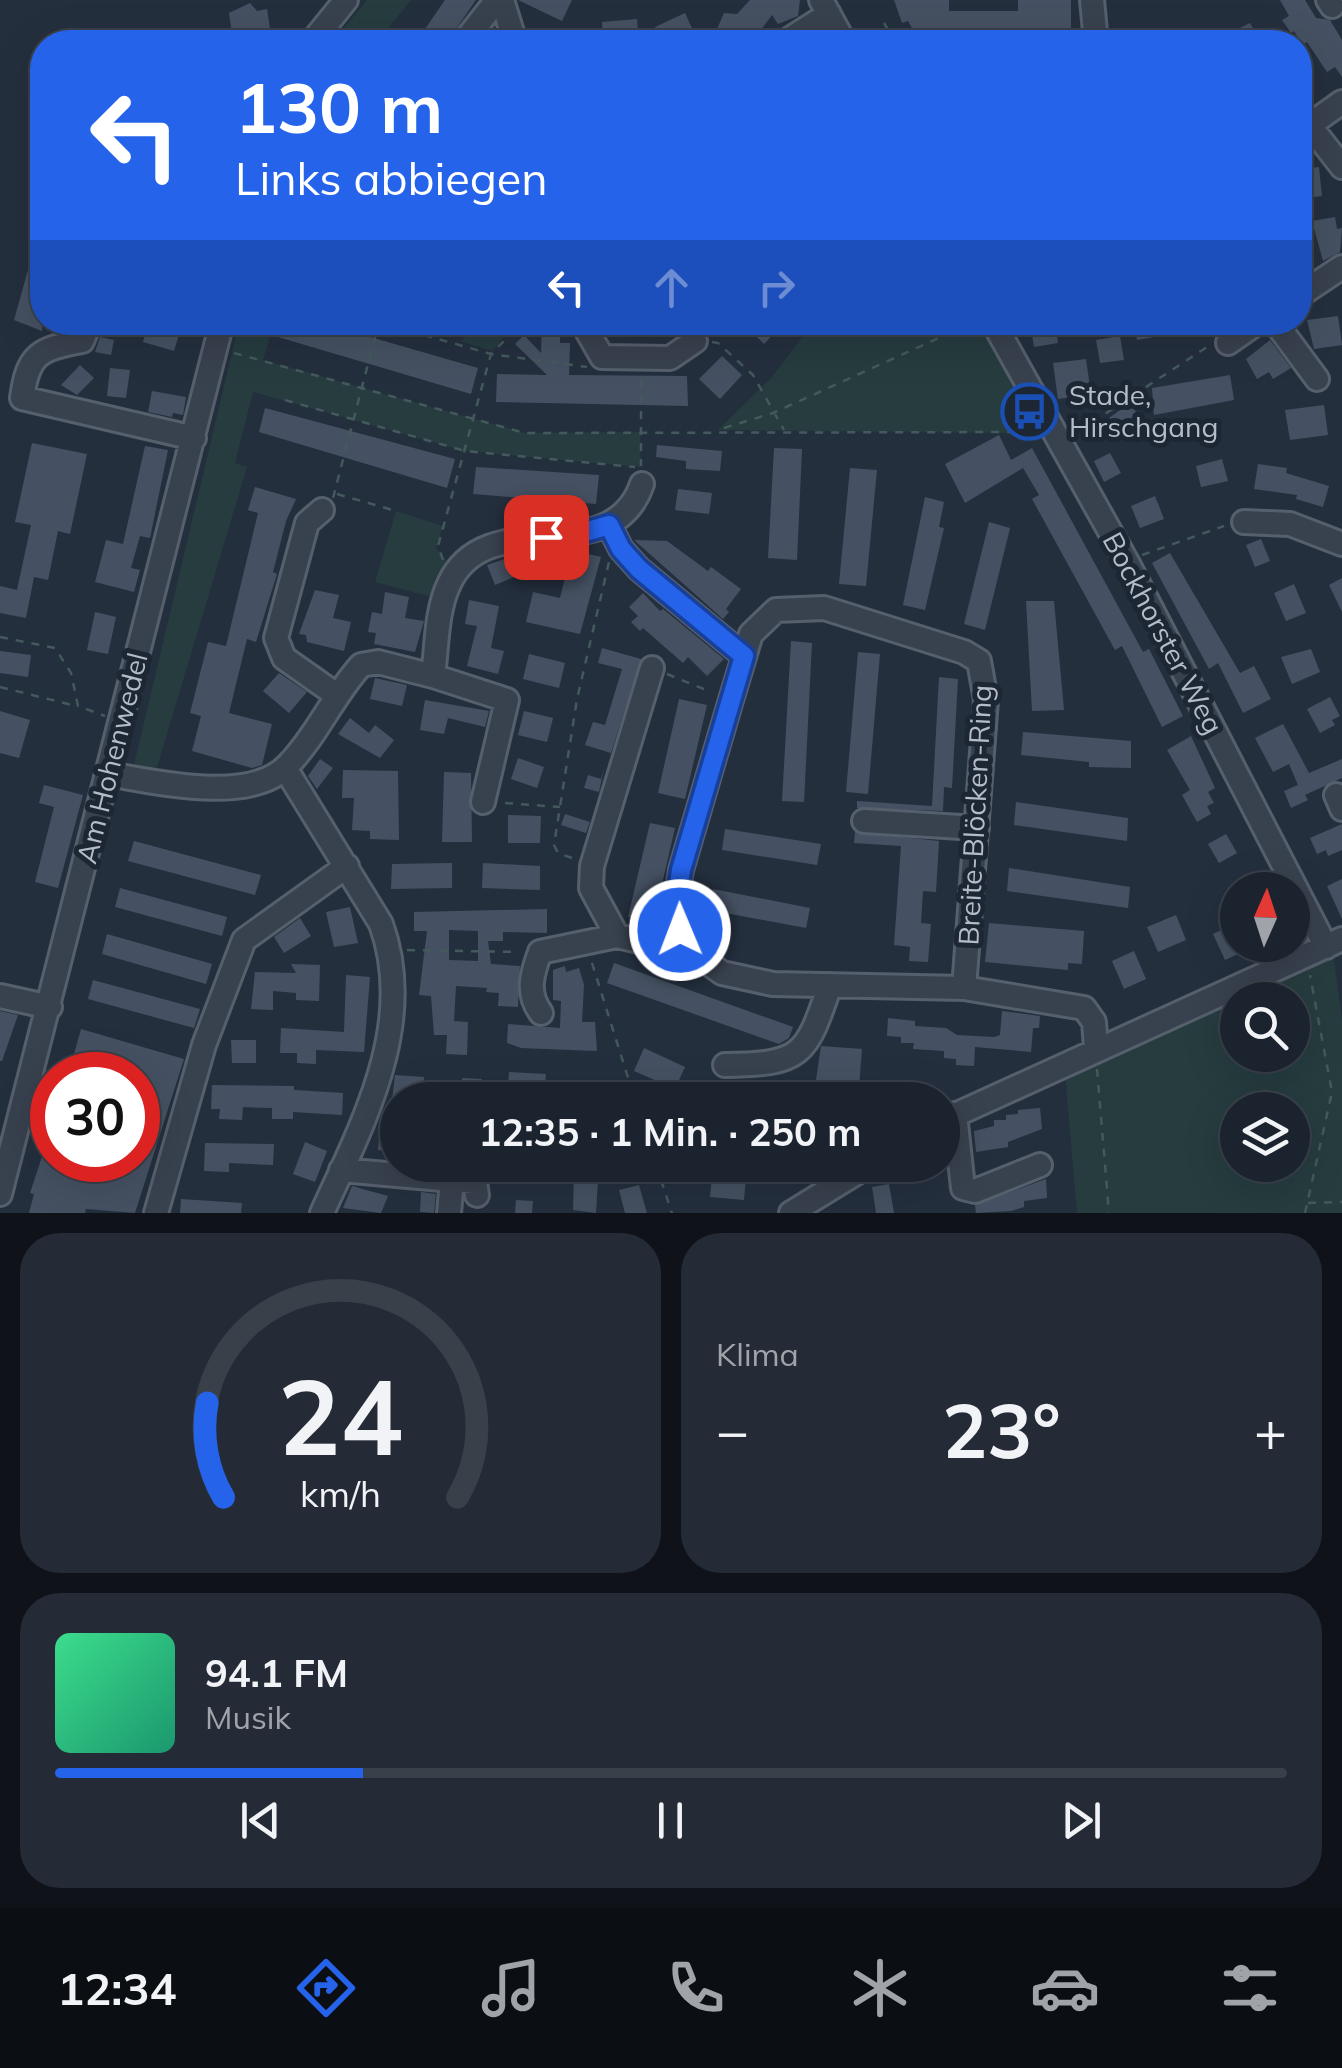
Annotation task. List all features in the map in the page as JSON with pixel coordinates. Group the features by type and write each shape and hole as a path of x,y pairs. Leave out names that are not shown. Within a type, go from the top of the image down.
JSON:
{"street":[{"path":"322,30 346,0"},
{"path":"474,30 500,0 511,30"},
{"path":"1092,0 1095,30"},
{"path":"799,30 825,7 837,30"},
{"path":"1312,124 1342,102"},
{"path":"1312,136 1342,167"},
{"path":"1312,287 1342,267"},
{"path":"85,335 82,341 46,348 26,368 22,398 194,438"},
{"name":"Am Hohenwedel","path":"0,1194 220,335"},
{"path":"590,335 602,356 670,358 695,342"},
{"name":"Bockhorster Weg","path":"1000,335 1127,562 1324,947"},
{"path":"1228,343 1239,335"},
{"path":"1285,335 1317,380"},
{"path":"433,676 450,580 461,566 488,548 523,538 568,537 612,530 635,504 642,484"},
{"path":"329,502 307,523 276,638 284,658 336,694"},
{"path":"1244,522 1279,522 1336,541"},
{"path":"612,530 621,549 639,569 744,656"},
{"name":"Breite-Blöcken-Ring","path":"698,955 680,930 676,903 681,870 751,634 776,610 824,608 964,652 978,661 986,700 964,988"},
{"path":"108,774 199,789 264,780 286,768 336,694 361,665 378,662 507,700 483,802"},
{"path":"617,936 591,888 592,866 652,668"},
{"path":"286,768 381,924 390,950 394,1011 382,1072 322,1213"},
{"path":"864,822 976,828"},
{"path":"156,1213 204,1044 244,940 347,866"},
{"path":"541,1012 532,1000 532,975 540,952 617,936 698,955 722,973 774,984 964,988 1084,1008 1094,1022 1096,1048"},
{"path":"960,1112 1324,947"},
{"path":"726,1065 775,1064 792,1056 815,1028 830,985"},
{"path":"0,996 50,1007"},
{"path":"960,1177 962,1188 975,1191 1040,1164"},
{"path":"341,1170 380,1174"},
{"path":"449,1213 452,1182"},
{"path":"475,1182 478,1195"},
{"path":"792,1213 842,1182"}],"path":[{"path":"884,23 888,30"},
{"path":"376,335 329,502 396,512"},
{"path":"422,335 491,354 591,368 602,356"},
{"path":"450,580 438,546 491,354 510,335"},
{"path":"718,430 773,413 945,335"},
{"path":"695,342 718,343 754,375 785,431"},
{"path":"217,351 525,434 718,430 1057,436 1208,345 1228,343"},
{"path":"285,400 464,450 641,468 641,358"},
{"path":"1127,562 1192,536 1244,522"},
{"path":"592,866 558,853 554,845 577,699 612,530"},
{"path":"0,638 55,648 71,672 78,706"},
{"path":"652,668 731,700"},
{"path":"0,686 106,716 121,716"},
{"path":"483,802 560,806"},
{"path":"586,944 629,1082"},
{"path":"1305,1213 1332,1092 1324,947"},
{"path":"390,950 540,952"},
{"path":"1096,1048 1109,1213"},
{"path":"662,1182 672,1213"},
{"path":"1306,1203 1342,1202"}],"green space":[{"path":"367,0 411,0 387,30 342,30"},
{"path":"236,335 270,335 263,360 525,433 640,432 641,467 465,451 253,392 235,463 247,467 155,774 133,769"},
{"path":"464,335 505,335 493,351 462,342"},
{"path":"990,335 1036,417 1015,433 718,430 772,377 802,337"},
{"path":"396,511 443,526 436,548 446,560 436,598 375,582"},
{"path":"1333,952 1342,1020 1342,1213 1077,1213 1065,1074 1220,1003 1220,1072 1310,1072 1310,982 1267,982"}],"building":[{"path":"445,0 476,0 455,30 424,30"},
{"path":"518,0 572,0 562,21"},
{"path":"750,0 800,0 798,16 778,24 772,15 761,30 717,30 724,13 737,14"},
{"path":"894,0 949,0 949,11 1018,11 1018,0 1071,0 1071,30 913,30 908,21 902,23"},
{"path":"1280,0 1305,0 1316,18 1330,20 1342,40 1342,77 1335,67 1327,72 1312,50 1312,30 1289,30 1282,20 1289,16"},
{"path":"250,3 257,11 267,9 270,30 232,30 229,13"},
{"path":"685,13 693,30 656,30 655,27"},
{"path":"637,19 638,30 602,30 602,22"},
{"path":"1250,23 1254,30 1236,30"},
{"path":"1319,167 1322,196 1312,197 1312,168"},
{"path":"1335,217 1337,229 1342,228 1340,252 1323,261 1312,221"},
{"path":"28,270 30,326 14,320"},
{"path":"1338,316 1342,345 1314,349 1312,319"},
{"path":"145,335 179,335 174,351 143,342"},
{"path":"363,335 478,368 471,394 278,337"},
{"path":"524,335 541,353 542,335 560,335 560,343 570,343 569,375 687,376 688,406 496,402 497,374 547,375 515,344"},
{"path":"755,335 773,335 764,344"},
{"path":"1032,335 1057,335 1058,343 1034,347"},
{"path":"1136,335 1166,335 1137,340"},
{"path":"1120,336 1124,360 1100,363 1096,340"},
{"path":"100,337 114,340 111,355 95,352"},
{"path":"1270,340 1291,368 1273,379 1269,372 1257,379 1246,359"},
{"path":"722,356 742,375 720,399 699,379"},
{"path":"1086,359 1091,394 1058,399 1053,363"},
{"path":"80,365 94,378 77,395 61,385"},
{"path":"110,368 130,370 126,398 107,396"},
{"path":"1230,375 1234,400 1154,415 1152,388"},
{"path":"152,391 186,397 183,415 148,412"},
{"path":"1130,403 1146,427 1129,439 1124,431 1120,435 1109,418"},
{"path":"1324,405 1328,435 1290,440 1285,410"},
{"path":"265,408 455,459 447,488 259,432"},
{"path":"999,435 1011,460 1032,448 1143,652 1149,649 1183,716 1162,727 1122,646 1115,650 1032,499 1039,495 1023,468 965,503 945,464"},
{"path":"32,443 87,454 70,534 58,531 48,580 34,577 26,618 0,613 0,586 17,590 31,525 15,522"},
{"path":"657,445 722,451 720,471 686,469 686,461 656,457"},
{"path":"145,446 168,450 150,538 140,536 131,568 140,570 134,592 95,582 106,540 123,544"},
{"path":"774,448 802,449 797,560 768,558"},
{"path":"1110,453 1121,473 1104,482 1094,461"},
{"path":"1222,459 1228,481 1201,487 1196,466"},
{"path":"1258,464 1287,468 1286,473 1329,486 1323,507 1296,499 1297,495 1254,489"},
{"path":"476,467 599,475 596,504 473,494"},
{"path":"850,468 877,470 866,586 839,584"},
{"path":"255,487 296,499 286,521 273,572 277,574 256,642 247,639 229,713 272,724 262,765 252,768 192,751 201,716 190,713 208,642 226,646 258,513 248,510"},
{"path":"678,489 712,493 709,514 675,510"},
{"path":"1155,496 1164,519 1140,528 1131,506"},
{"path":"925,497 944,502 939,527 944,528 925,610 903,605"},
{"path":"989,522 1010,528 985,630 964,624"},
{"path":"1261,539 1270,561 1255,567 1246,545"},
{"path":"634,540 667,541 741,589 726,609 729,612 723,619"},
{"path":"572,550 601,557 580,634 526,622 533,592 560,598"},
{"path":"1170,553 1240,673 1254,666 1271,699 1243,713 1218,663 1209,669 1152,563"},
{"path":"514,556 519,575 495,585 487,565"},
{"path":"1342,578 1342,612 1329,585"},
{"path":"1294,584 1306,613 1286,621 1274,593"},
{"path":"315,590 339,595 333,618 351,622 344,651 307,642 306,635 299,634"},
{"path":"385,592 409,597 405,618 424,621 415,652 374,644 376,633 368,632 372,612 382,614"},
{"path":"643,593 660,611 663,609 724,659 707,676 688,657 683,663 631,622 638,616 629,607"},
{"path":"469,600 499,606 491,648 504,651 498,674 467,666 477,626 465,624"},
{"path":"1026,601 1054,601 1064,710 1032,711"},
{"path":"95,612 116,617 108,654 87,650"},
{"path":"791,641 812,643 804,802 782,801"},
{"path":"602,648 641,659 611,753 585,745 593,722 605,725 622,669 598,663"},
{"path":"1311,649 1320,672 1292,684 1281,657"},
{"path":"0,651 31,655 28,677 0,673"},
{"path":"858,652 880,654 868,794 846,792"},
{"path":"529,654 565,663 559,688 523,679"},
{"path":"279,673 307,692 289,713 263,691"},
{"path":"939,677 958,679 952,788 944,787 943,811 857,808 857,801 932,806"},
{"path":"375,678 407,685 402,706 370,699"},
{"path":"1330,697 1340,716 1332,720 1335,725 1320,733 1307,709"},
{"path":"679,699 707,705 685,799 658,793"},
{"path":"425,700 489,711 485,727 448,718 444,734 420,730"},
{"path":"0,711 30,720 19,758 0,753"},
{"path":"524,711 553,718 547,742 518,735"},
{"path":"350,718 369,733 375,725 394,740 380,758 338,734"},
{"path":"1283,724 1309,773 1342,759 1342,778 1305,795 1308,800 1291,808 1284,791 1298,785 1289,764 1273,772 1255,738"},
{"path":"1023,732 1131,741 1131,768 1089,767 1089,762 1021,755"},
{"path":"1191,736 1215,788 1208,792 1214,803 1207,806 1211,814 1197,822 1182,795 1190,790 1167,750"},
{"path":"518,758 544,767 537,788 511,779"},
{"path":"320,759 333,768 317,789 308,776"},
{"path":"604,768 599,792 584,788 588,775 601,779"},
{"path":"343,770 398,771 399,840 370,839 370,831 352,830 354,798 342,798"},
{"path":"444,772 471,773 472,842 442,842"},
{"path":"44,785 83,795 58,888 35,882 54,807 39,803"},
{"path":"1016,802 1128,818 1127,841 1014,825"},
{"path":"565,814 590,822 586,833 561,825"},
{"path":"508,815 541,816 540,843 508,843"},
{"path":"650,823 675,828 653,923 628,917"},
{"path":"1342,824 1342,850 1328,856 1326,850 1317,854 1310,838"},
{"path":"725,829 821,844 817,865 722,850"},
{"path":"855,832 939,841 936,892 923,891 921,923 931,924 928,962 909,961 910,947 894,945 901,846 854,843"},
{"path":"1226,834 1237,853 1219,863 1208,844"},
{"path":"134,841 261,875 255,895 128,861"},
{"path":"452,863 452,888 391,889 392,864"},
{"path":"483,863 540,866 540,890 482,888"},
{"path":"1009,868 1130,887 1128,908 1007,891"},
{"path":"1342,879 1342,919 1327,886"},
{"path":"120,888 227,917 222,936 115,907"},
{"path":"713,889 810,908 806,928 709,910"},
{"path":"350,907 358,943 334,947 326,912"},
{"path":"547,909 547,933 503,932 503,941 488,941 491,964 520,966 518,1007 498,1006 499,993 486,992 487,988 456,986 454,1021 468,1022 467,1055 446,1054 447,1035 434,1035 431,996 419,995 427,931 414,931 414,912","holes":["449,930 478,931 478,961 449,960"]},
{"path":"1176,915 1186,940 1158,952 1147,927"},
{"path":"300,918 311,936 284,953 274,937"},
{"path":"989,923 1084,931 1082,964 1068,963 1068,970 985,962"},
{"path":"1220,931 1220,949 1213,934"},
{"path":"107,934 212,964 206,984 102,954"},
{"path":"1134,951 1146,979 1124,989 1112,961"},
{"path":"614,963 793,1027 789,1038 779,1044 607,983"},
{"path":"291,964 320,965 319,1001 296,1000 296,993 273,991 273,1010 251,1009 255,972 296,973"},
{"path":"565,966 566,972 579,968 584,985 582,1022 595,1022 597,1051 521,1048 507,1043 508,1024 560,1028 561,1001 553,1000 553,970"},
{"path":"346,975 370,977 364,1052 316,1050 316,1064 297,1063 297,1053 280,1053 281,1028 344,1032"},
{"path":"93,980 200,1009 194,1028 88,999"},
{"path":"0,1011 18,1015 2,1061 0,1061"},
{"path":"1002,1011 1040,1016 1039,1028 1033,1028 1031,1052 975,1047 974,1066 956,1065 956,1059 944,1058 944,1051 913,1049 914,1043 901,1043 901,1037 887,1036 888,1018 915,1021 915,1026 946,1028 957,1035 994,1037 1000,1035"},
{"path":"81,1029 160,1052 74,1052"},
{"path":"231,1040 256,1040 256,1063 232,1063"},
{"path":"821,1046 862,1049 859,1082 816,1082"},
{"path":"644,1048 685,1067 678,1082 659,1082 634,1071"},
{"path":"160,1052 184,1059 160,1134"},
{"path":"509,1072 546,1074 545,1082 508,1082"},
{"path":"395,1075 424,1077 424,1082 394,1082"},
{"path":"462,1078 482,1079 482,1082 462,1082"},
{"path":"212,1085 294,1086 294,1090 343,1093 342,1115 293,1112 293,1119 272,1119 272,1108 243,1107 242,1120 219,1119 220,1109 211,1109"},
{"path":"1040,1108 1042,1129 1008,1142 1008,1147 976,1152 974,1131 994,1126 994,1120 1006,1120 1006,1115 1018,1114 1018,1110"},
{"path":"305,1142 327,1151 315,1182 293,1174"},
{"path":"205,1143 274,1144 273,1165 229,1163 229,1172 204,1171"},
{"path":"1046,1179 1047,1198 1024,1201 1024,1207 1011,1211 976,1213 975,1205"},
{"path":"34,1182 145,1182 135,1213 86,1209 85,1213 29,1213 34,1194 30,1193"},
{"path":"574,1182 598,1182 596,1213 573,1210"},
{"path":"711,1182 746,1182 744,1200 710,1197"},
{"path":"889,1184 894,1213 876,1213 872,1187"},
{"path":"639,1185 647,1213 625,1213 619,1190"},
{"path":"352,1186 388,1196 381,1213 343,1208"},
{"path":"421,1192 436,1194 434,1213 420,1212"},
{"path":"181,1199 242,1203 241,1213 180,1213"},
{"path":"516,1200 533,1201 532,1213 515,1213"}],"place":[{"name":"Stade, Hirschgang","path":"1030,411"}],"route":[{"path":"546,537 568,537 609,525 621,549 639,569 744,656 681,870 676,903 680,930"}]}
